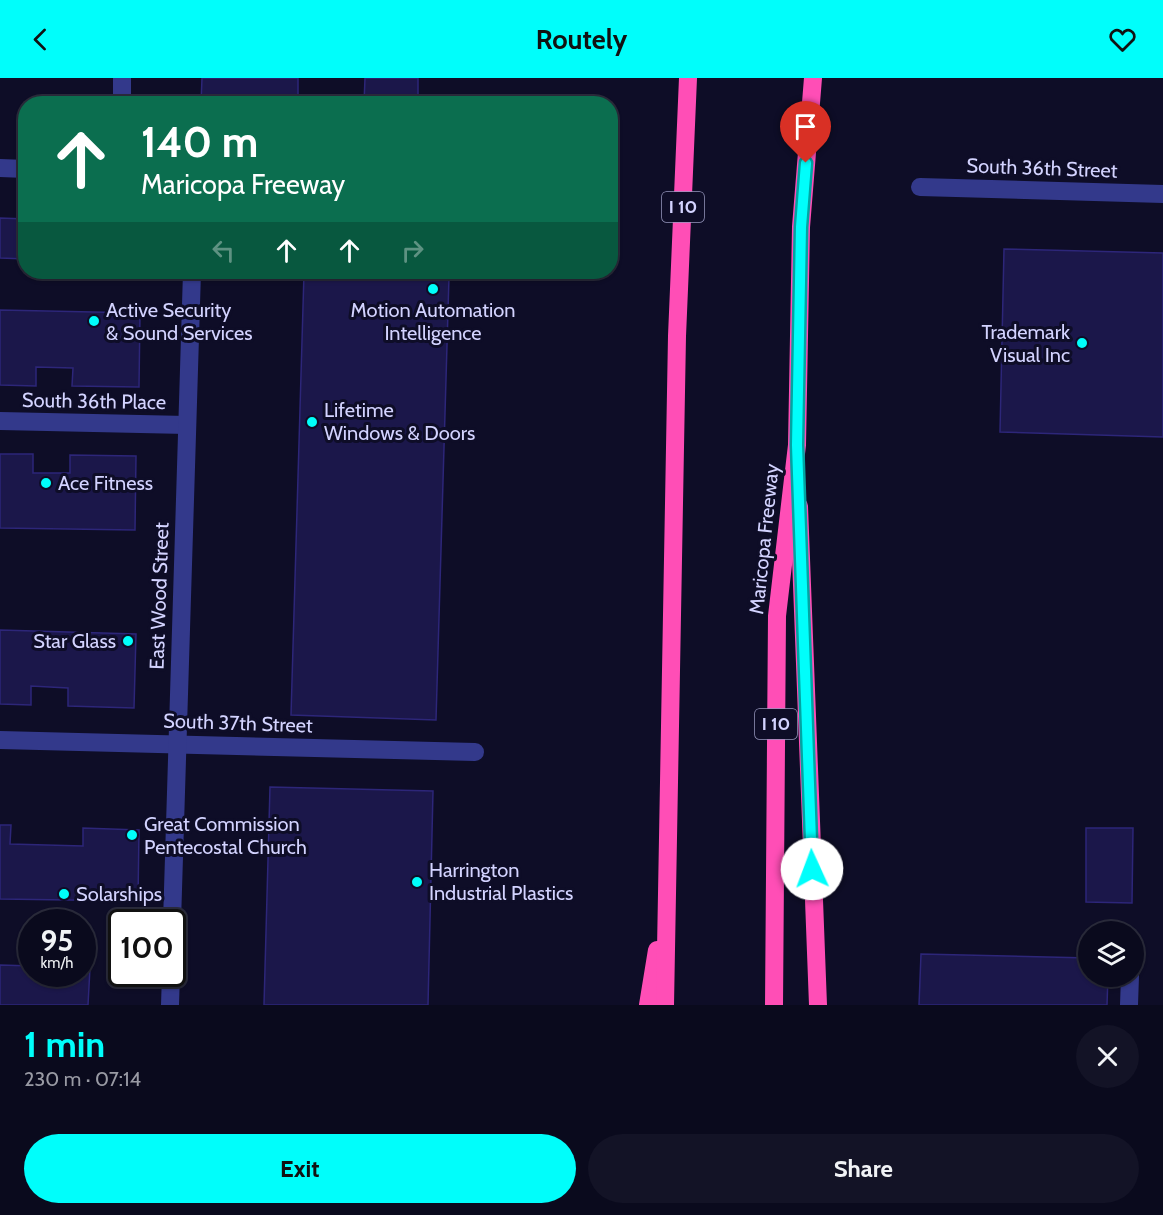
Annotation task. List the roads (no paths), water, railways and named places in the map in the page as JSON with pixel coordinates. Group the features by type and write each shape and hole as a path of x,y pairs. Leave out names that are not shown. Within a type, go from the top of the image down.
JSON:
{"highway":[{"name":"I 10","path":"665,1005 677,348 688,78"},
{"name":"Maricopa Freeway","path":"774,1005 777,616 797,445 801,227 813,78"},
{"path":"797,445 818,1005"},
{"path":"648,1005 668,874"}],"street":[{"path":"122,78 122,96"},
{"path":"0,168 18,169"},
{"name":"South 36th Street","path":"920,187 1163,194"},
{"name":"East Wood Street","path":"172,909 192,279"},
{"name":"South 36th Place","path":"0,422 187,425"},
{"name":"South 37th Street","path":"0,740 475,752"},
{"path":"170,1005 171,987"},
{"path":"1129,1005 1130,987"}],"place":[{"name":"Motion Automation Intelligence","path":"433,289"},
{"name":"Active Security & Sound Services","path":"94,321"},
{"name":"Trademark Visual Inc","path":"1082,343"},
{"name":"Lifetime Windows & Doors","path":"312,422"},
{"name":"Ace Fitness","path":"46,483"},
{"name":"Star Glass","path":"128,641"},
{"name":"Great Commission Pentecostal Church","path":"132,835"},
{"name":"Harrington Industrial Plastics","path":"417,882"},
{"name":"Solarships","path":"64,894"}]}
